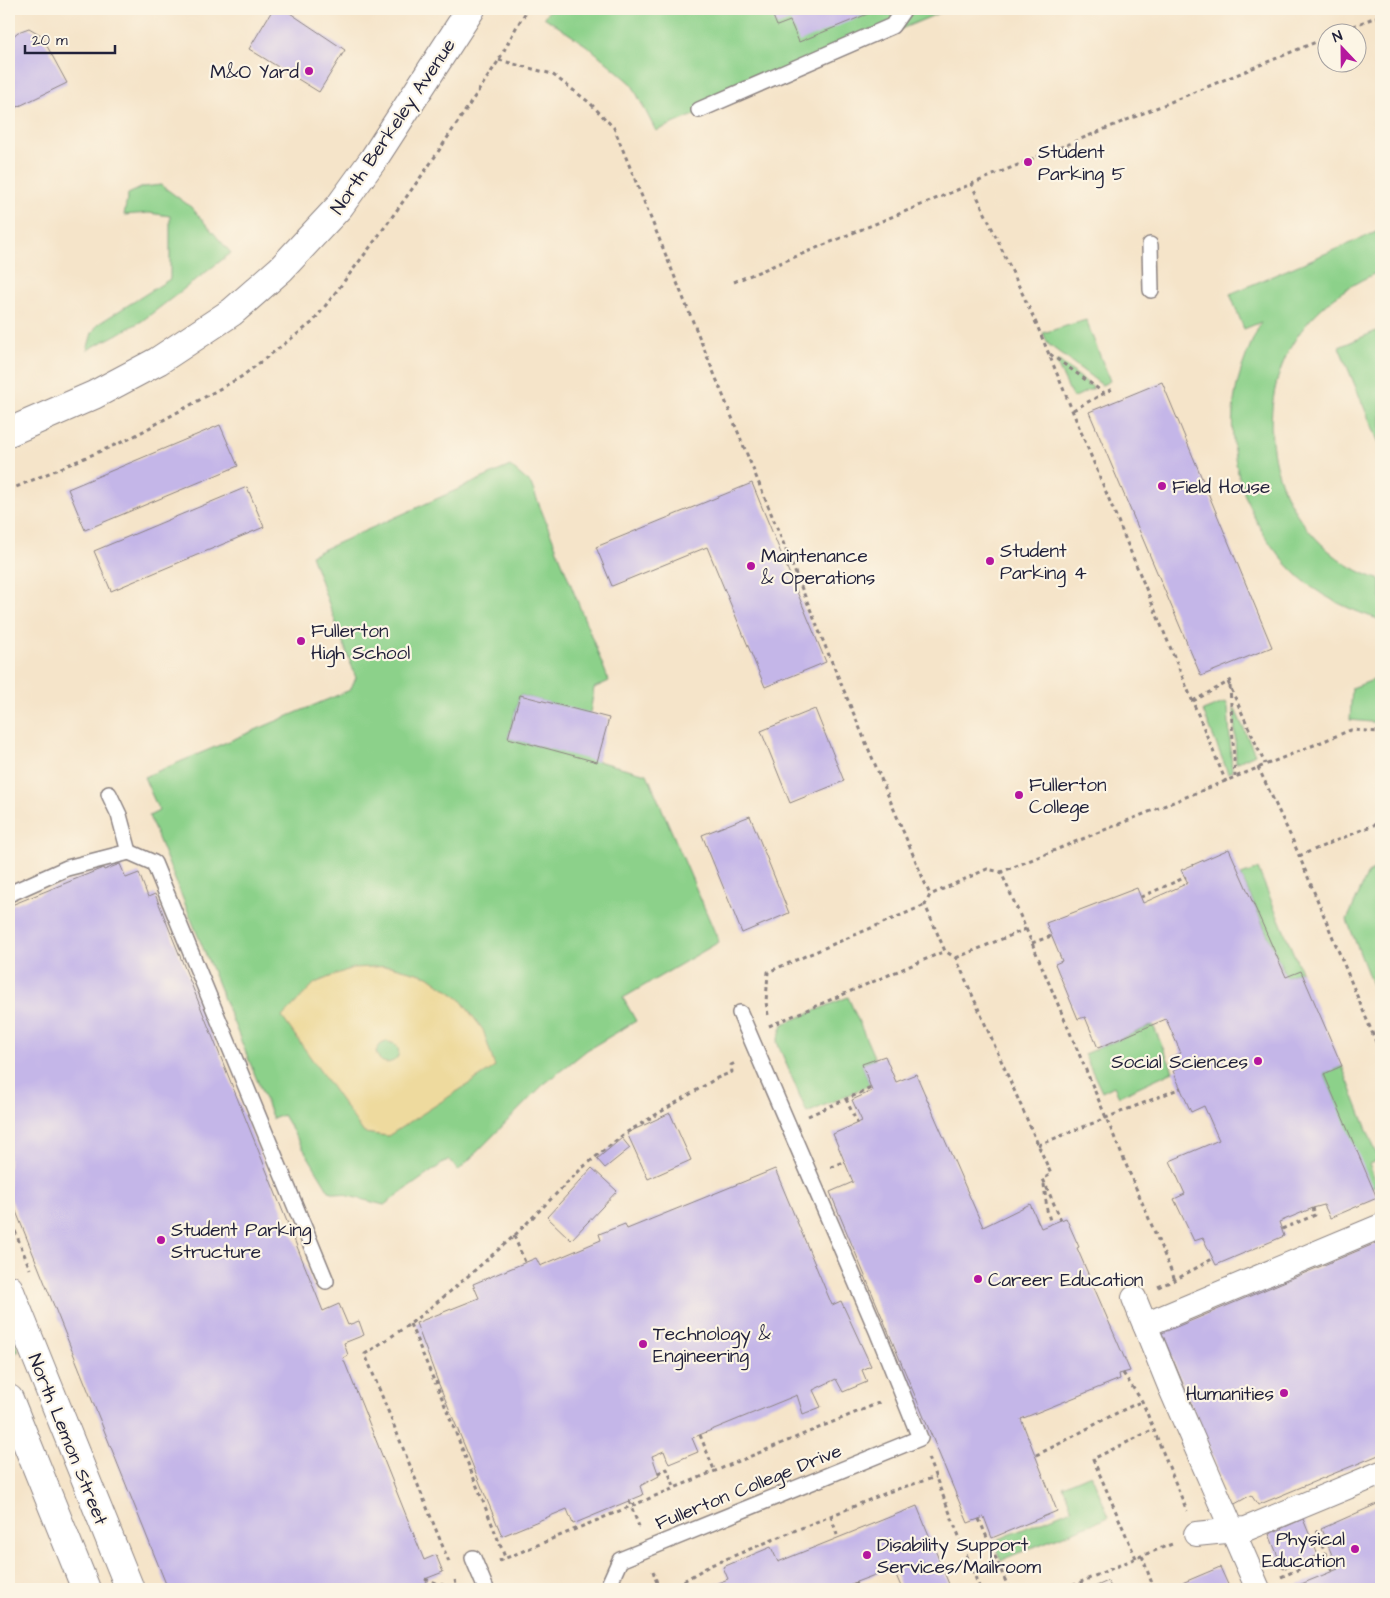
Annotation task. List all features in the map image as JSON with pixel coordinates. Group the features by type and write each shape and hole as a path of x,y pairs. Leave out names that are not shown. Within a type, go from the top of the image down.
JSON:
{"street":[{"name":"North Berkeley Avenue","path":"9,432 94,395 158,361 232,312 281,269 339,208 373,160 472,9"},
{"path":"1145,1325 1381,1226"},
{"name":"North Lemon Street","path":"9,1288 130,1589"},
{"path":"1134,1298 1231,1531 1258,1588"},
{"path":"9,1399 86,1589"},
{"path":"1196,1534 1246,1530 1381,1473"}],"lane":[{"path":"699,110 892,26 904,9"},
{"path":"1150,245 1151,290"},
{"path":"109,794 119,815 129,852"},
{"path":"9,894 67,868 129,852 154,863 326,1281"},
{"path":"740,1013 920,1438"},
{"name":"Fullerton College Drive","path":"608,1589 620,1560 920,1438"},
{"path":"473,1558 486,1589"}],"path":[{"path":"1363,22 1381,15"},
{"path":"734,282 1318,41"},
{"path":"499,60 552,74 590,103 614,128 830,657 930,894 926,905 945,951 956,958 1051,1174 1043,1178"},
{"path":"971,183 1036,323 1226,782"},
{"path":"1048,354 1104,394"},
{"path":"1073,410 1112,389"},
{"path":"1193,701 1229,684 1232,680"},
{"path":"1229,684 1265,764"},
{"path":"1229,684 1235,778"},
{"path":"930,894 987,869 1002,872 1351,730 1381,732"},
{"path":"1258,767 1299,856 1381,1054"},
{"path":"1299,856 1381,822"},
{"path":"1002,872 1175,1280 1212,1259"},
{"path":"1141,897 1186,877"},
{"path":"768,972 926,905"},
{"path":"956,958 1026,928"},
{"path":"1032,943 1051,936"},
{"path":"769,1026 945,951"},
{"path":"450,1564 365,1354 410,1324 452,1290 514,1236 582,1168 624,1134 718,1078 732,1072 731,1065 758,1054"},
{"path":"804,1118 872,1088"},
{"path":"1038,1145 1180,1088"},
{"path":"846,1099 857,1123"},
{"path":"1043,1178 1061,1220"},
{"path":"1043,1178 1047,1210 1051,1224"},
{"path":"1282,1229 1315,1215 1313,1208"},
{"path":"514,1236 525,1262"},
{"path":"410,1324 435,1383 438,1382"},
{"path":"1065,1589 1196,1534 1142,1401 1123,1373"},
{"path":"438,1388 505,1558"},
{"path":"1036,1455 1064,1443 1127,1407 1171,1389"},
{"path":"480,1574 505,1558 903,1395"},
{"path":"1136,1558 1093,1459 1154,1429"},
{"path":"700,1435 715,1472"},
{"path":"920,1438 980,1589"},
{"path":"658,1473 668,1469 676,1488"},
{"path":"670,1589 709,1566 891,1491 936,1477"},
{"path":"628,1501 631,1506"},
{"path":"831,1516 838,1538"},
{"path":"979,1519 1009,1589"},
{"path":"1313,1521 1332,1571"},
{"path":"1142,1556 1155,1588"},
{"path":"1258,1588 1327,1557"},
{"path":"425,1579 456,1589 454,1573"},
{"path":"855,1582 857,1589"}],"green space":[{"path":"550,9 949,9 656,131 631,83 590,48 544,17"},
{"path":"161,185 191,207 231,253 142,321 87,350 92,333 98,324 170,279 170,216 149,213 124,215 128,194 143,187"},
{"path":"1381,230 1381,271 1361,280 1334,298 1310,320 1294,342 1282,366 1271,418 1272,445 1278,472 1287,497 1301,520 1326,549 1346,564 1381,580 1381,620 1341,604 1322,594 1304,581 1287,565 1272,546 1259,526 1249,505 1235,459 1233,412 1236,389 1243,366 1261,322 1244,329 1230,294"},
{"path":"1086,320 1110,381 1102,385 1048,344 1043,333"},
{"path":"1381,329 1381,448 1339,347"},
{"path":"1059,361 1094,388 1073,398 1056,362"},
{"path":"510,466 531,484 609,681 594,688 590,714 520,695 508,738 647,774 719,942 623,998 636,1021 587,1050 543,1085 458,1171 449,1159 384,1205 329,1191 283,1115 273,1119 149,816 159,811 144,777 350,690 356,678 311,555"},
{"path":"1381,677 1381,723 1350,720 1352,688"},
{"path":"1226,702 1228,707 1232,771 1228,773 1203,711"},
{"path":"1234,707 1255,754 1236,763"},
{"path":"1381,866 1381,1008 1347,920 1368,873"},
{"path":"1258,869 1301,971 1286,977 1241,875"},
{"path":"848,997 875,1059 862,1064 870,1085 807,1113 777,1042 783,1024"},
{"path":"1153,1025 1173,1071 1119,1096 1114,1086 1102,1092 1084,1054"},
{"path":"1342,1066 1379,1160 1369,1164 1377,1185 1370,1188 1324,1074"},
{"path":"9,1324 19,1351 9,1356"},
{"path":"1091,1474 1109,1517 1001,1560 994,1541 1072,1509 1063,1486"}],"sand":[{"path":"391,966 428,976 460,999 483,1030 495,1067 388,1136 364,1133 282,1017 315,983 352,968","holes":["386,1041 395,1044 398,1048 398,1056 392,1062 383,1062 376,1051"]}],"building":[{"name":"M&O Yard","path":"273,9 284,9 345,50 319,92 249,49"},
{"path":"777,9 874,9 875,11 799,42 790,21 777,26 771,11"},
{"path":"29,28 41,35 67,83 9,111 9,32 11,38 18,32"},
{"name":"Field House","path":"1162,382 1272,647 1201,676 1089,412"},
{"path":"220,425 238,466 85,530 68,489"},
{"name":"Maintenance & Operations","path":"752,483 826,662 765,687 707,547 612,586 596,547"},
{"path":"247,487 264,527 111,591 94,551"},
{"path":"520,695 609,718 597,762 508,738"},
{"path":"815,709 844,781 790,803 761,731"},
{"path":"750,816 789,913 742,933 702,835"},
{"name":"Social Sciences","path":"1229,849 1286,977 1301,971 1342,1066 1324,1074 1377,1198 1330,1218 1324,1205 1279,1222 1284,1236 1216,1265 1203,1238 1194,1241 1174,1199 1185,1194 1170,1161 1219,1140 1204,1106 1191,1112 1173,1071 1178,1068 1173,1056 1181,1053 1166,1019 1098,1048 1085,1017 1078,1019 1055,964 1062,961 1046,923 1137,888 1143,903 1188,883 1181,870"},
{"name":"Student Parking Structure","path":"120,864 126,878 139,873 148,897 155,894 323,1311 339,1304 348,1325 359,1321 364,1335 344,1343 348,1355 343,1358 424,1560 436,1555 443,1572 425,1579 430,1589 168,1589 9,1194 9,906 103,868 104,870"},
{"name":"Career Education","path":"885,1056 896,1082 916,1074 983,1227 1030,1204 1041,1228 1066,1218 1130,1371 1119,1374 1120,1379 1021,1419 1057,1511 992,1538 984,1517 968,1523 830,1192 853,1182 833,1134 862,1121 852,1100 872,1091 862,1064"},
{"path":"670,1113 691,1160 648,1179 627,1133"},
{"path":"622,1138 630,1148 605,1168 597,1159"},
{"path":"592,1168 617,1191 571,1240 547,1217"},
{"name":"Technology & Engineering","path":"775,1169 832,1305 841,1301 871,1366 862,1370 867,1382 843,1392 836,1379 813,1390 821,1407 803,1414 797,1395 692,1438 698,1452 669,1464 664,1451 652,1456 659,1476 640,1486 643,1495 573,1524 567,1509 502,1536 438,1382 416,1323 479,1298 473,1284 536,1258 540,1266 601,1240 599,1234 625,1224 627,1229"},
{"name":"Humanities","path":"1381,1241 1381,1454 1258,1505 1251,1495 1233,1505 1162,1333"},
{"name":"Physical Education","path":"1377,1504 1381,1515 1381,1589 1289,1589 1338,1569 1321,1529"},
{"name":"Disability Support Services/Mailroom","path":"917,1506 951,1589 902,1589 893,1568 838,1589 703,1589 728,1579 723,1567 771,1547 778,1562"},
{"path":"1303,1519 1318,1555 1283,1569 1269,1534"},
{"path":"1220,1567 1230,1589 1168,1589"},
{"path":"1108,1581 1112,1589 1090,1589"}],"place":[{"name":"M&O Yard","path":"309,71"},
{"name":"Student Parking 5","path":"1028,162"},
{"name":"Field House","path":"1162,486"},
{"name":"Student Parking 4","path":"990,561"},
{"name":"Maintenance & Operations","path":"751,566"},
{"name":"Fullerton High School","path":"301,641"},
{"name":"Fullerton College","path":"1019,795"},
{"name":"Social Sciences","path":"1258,1061"},
{"name":"Student Parking Structure","path":"161,1240"},
{"name":"Career Education","path":"978,1279"},
{"name":"Technology & Engineering","path":"643,1344"},
{"name":"Humanities","path":"1284,1393"},
{"name":"Physical Education","path":"1355,1549"},
{"name":"Disability Support Services/Mailroom","path":"867,1555"}]}
